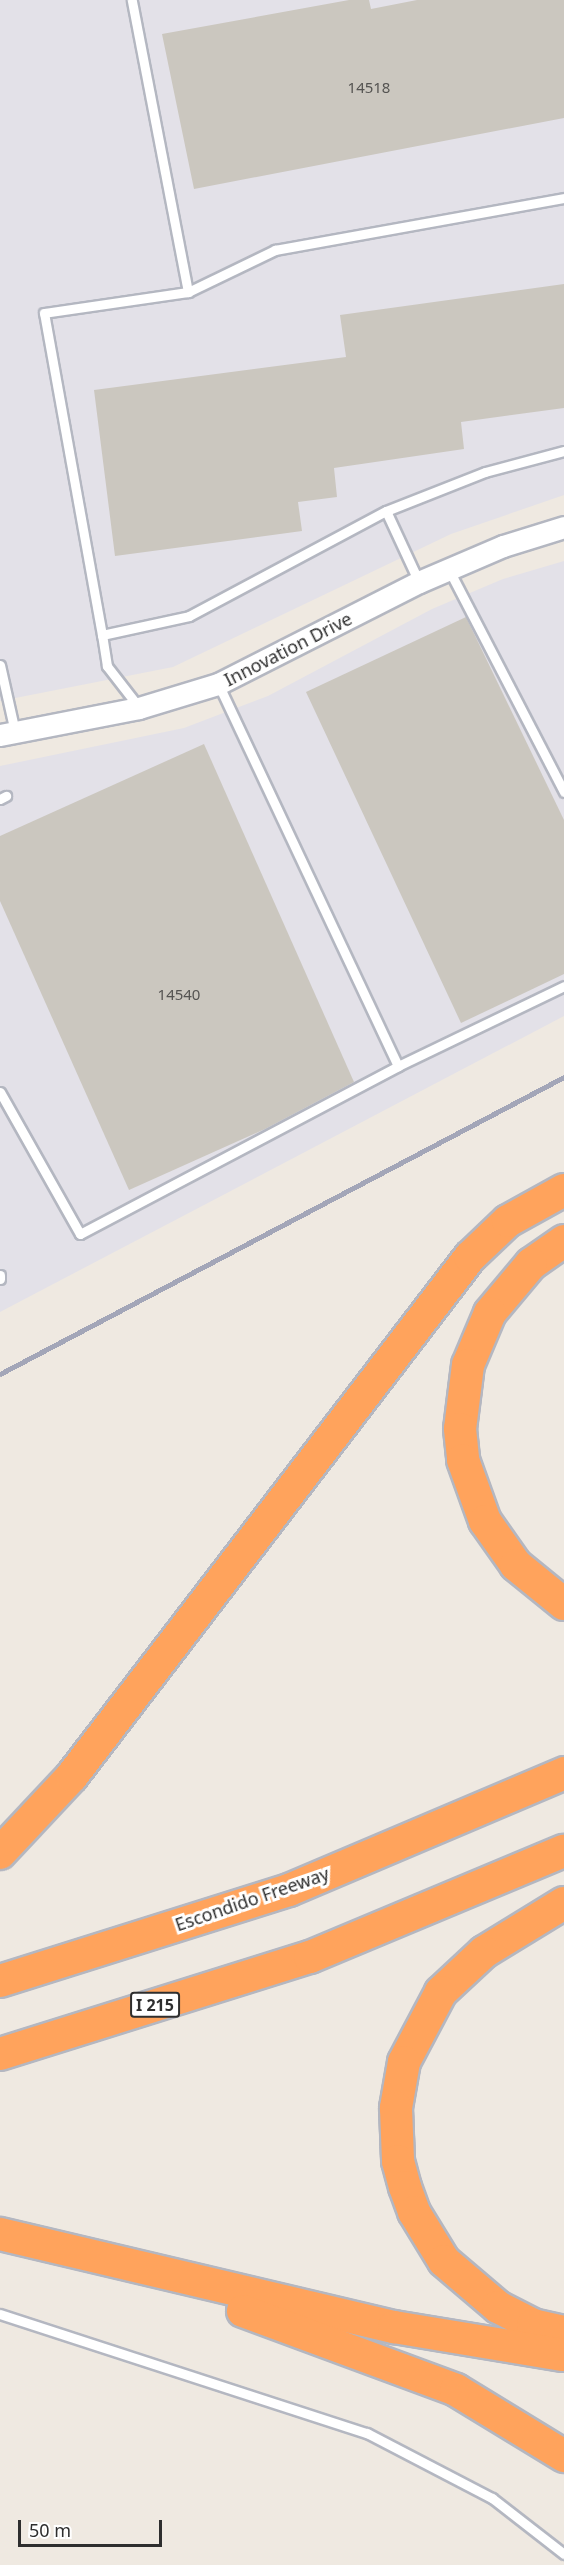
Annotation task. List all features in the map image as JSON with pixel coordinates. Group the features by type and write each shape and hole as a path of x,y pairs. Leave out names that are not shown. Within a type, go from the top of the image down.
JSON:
{"highway":[{"path":"0,1853 72,1776 470,1257 508,1221 564,1190"},
{"path":"564,1241 531,1264 490,1313 468,1365 460,1429 463,1460 484,1521 516,1565 564,1604"},
{"name":"Escondido Freeway","path":"0,1981 289,1890 564,1773"},
{"name":"I 215","path":"0,2054 310,1957 564,1851"},
{"path":"564,1903 484,1952 436,1999 404,2062 396,2135 398,2161 414,2212 444,2261 498,2307 533,2325 564,2332"},
{"path":"0,2234 104,2262 394,2327 564,2355"},
{"path":"104,2262 399,2366 456,2391 564,2456"}],"street":[{"name":"Innovation Drive","path":"8,734 139,708 218,684 419,582 564,528"}],"lane":[{"path":"132,0 188,292"},
{"path":"139,708 107,666 44,314 188,292 275,250 564,198"},
{"path":"102,634 189,616 386,512 485,472 564,451"},
{"path":"386,512 419,582"},
{"path":"448,570 564,792"},
{"path":"0,665 8,734"},
{"path":"218,684 398,1066"},
{"path":"0,1092 80,1234 398,1066 564,986"},
{"path":"0,2314 367,2433 492,2498 564,2554"}],"shaded area":[{"path":"0,0 564,0 564,495 451,534 173,667 0,701"},
{"path":"564,561 564,1016 0,1312 0,766 184,728 268,696 432,609 503,579"}],"building":[{"path":"349,0 369,0 371,9 417,0 564,0 564,118 194,189 162,34"},
{"path":"564,284 564,408 461,422 464,449 334,468 337,497 298,502 302,531 115,556 94,390 346,357 340,315"},
{"path":"466,617 564,820 564,974 461,1023 306,692"},
{"path":"204,744 354,1082 265,1129 129,1190 0,901 0,836"}],"railway":[{"path":"0,1374 564,1077"}]}
